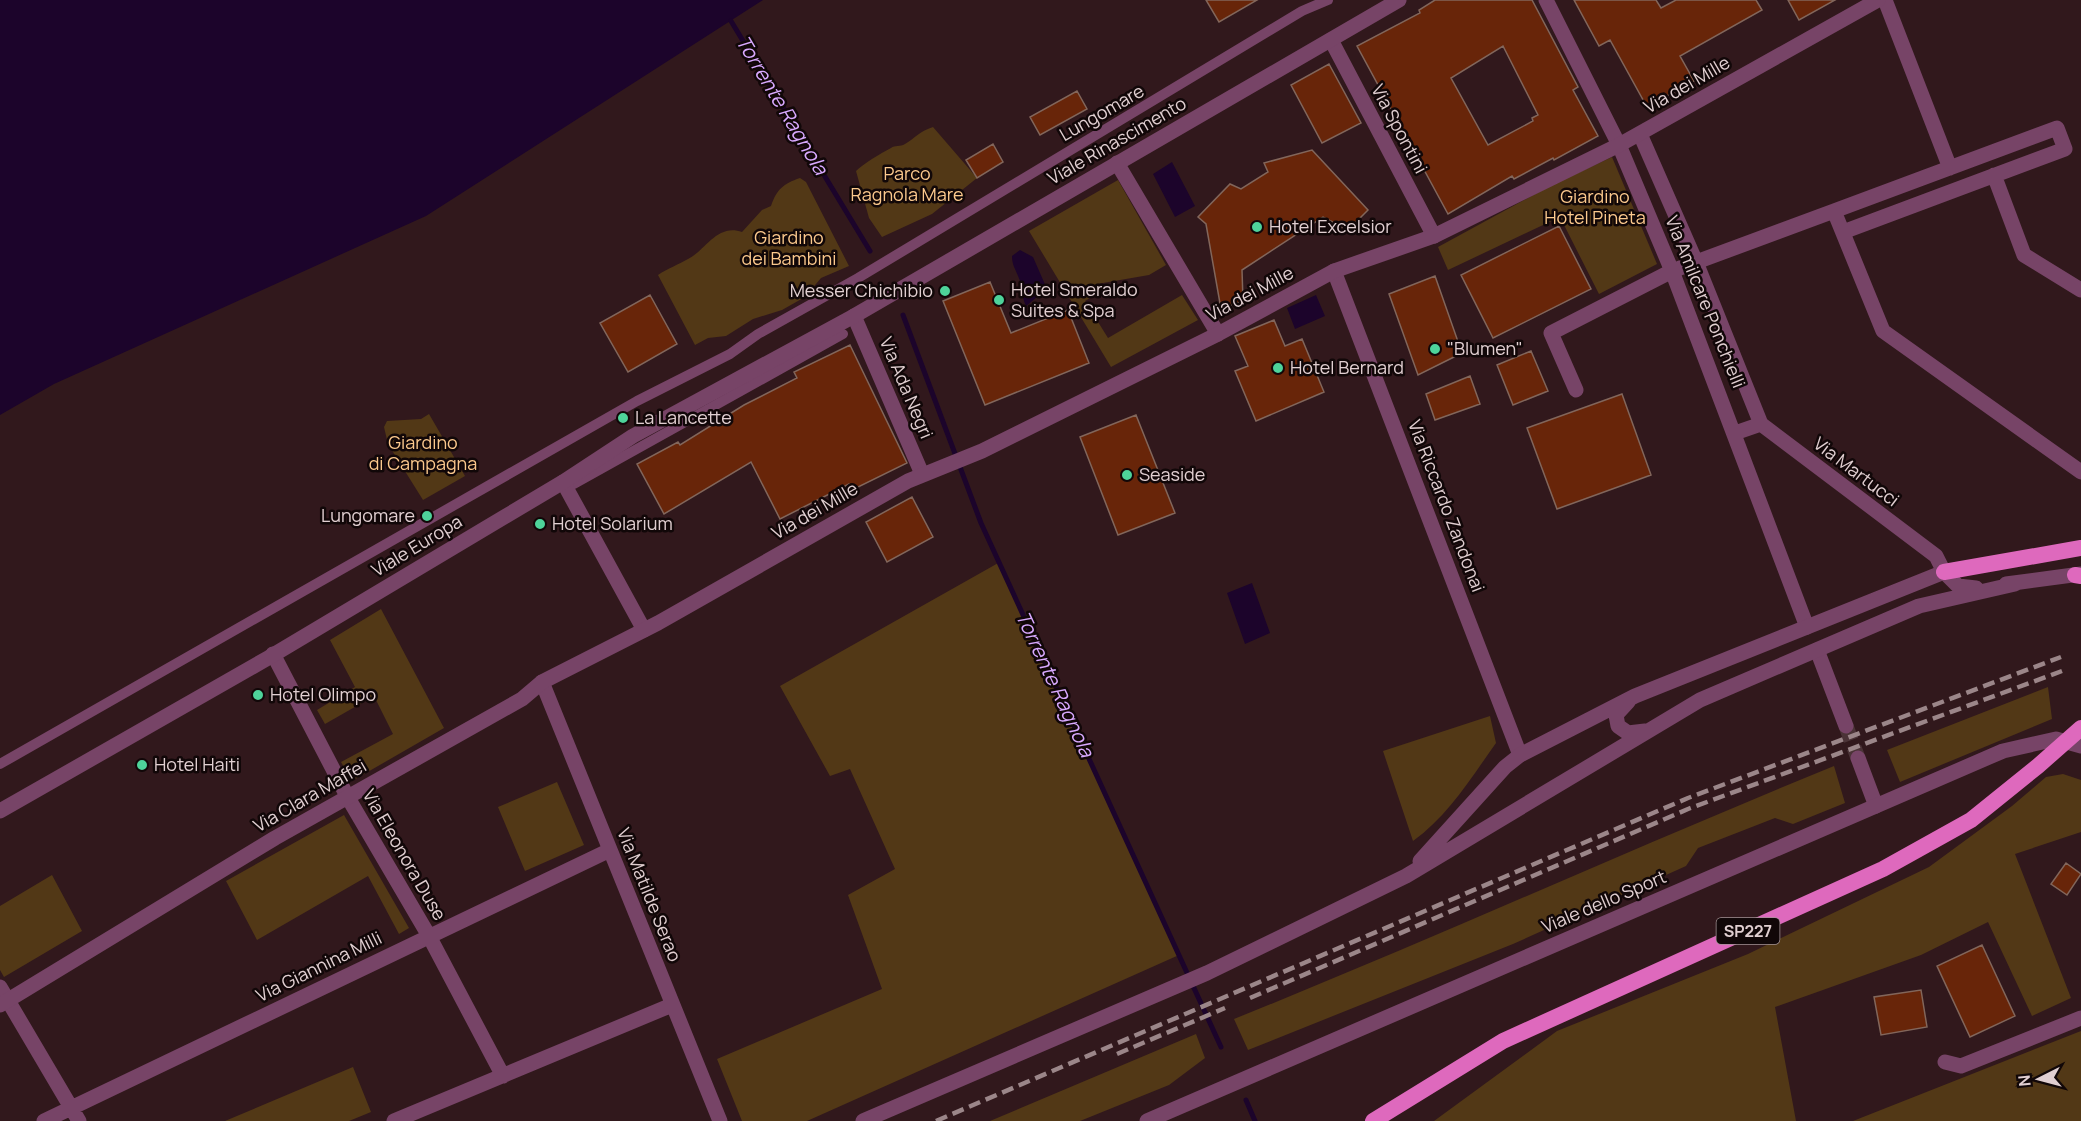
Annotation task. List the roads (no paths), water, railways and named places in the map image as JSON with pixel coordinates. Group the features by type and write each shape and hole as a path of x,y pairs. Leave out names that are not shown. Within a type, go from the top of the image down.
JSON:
{"highway":[{"path":"1944,572 2081,548"},
{"name":"SP227","path":"1385,1121 1398,1108 1503,1041 1636,978 1779,917 1883,868 1971,820 2081,728"},
{"path":"1373,1121 1398,1108"}],"street":[{"name":"Lungomare","path":"0,764 637,401 730,354 758,334 858,278 1293,17 1328,0"},
{"name":"Viale Rinascimento","path":"854,316 1399,0"},
{"name":"Via Amilcare Ponchielli","path":"1546,0 1619,145 1672,271 1807,627"},
{"name":"Via dei Mille","path":"644,630 929,471 982,451 1218,334 1334,271 1434,236 1619,145 1878,0"},
{"path":"1885,0 1950,168"},
{"name":"Via Spontini","path":"1331,40 1434,236"},
{"path":"1576,390 1551,333 1672,271 2057,128 2065,149 1843,232"},
{"name":"Via Amilcare Ponchielli","path":"1641,134 1696,262 1761,424"},
{"path":"1117,164 1218,334"},
{"path":"1994,175 2024,255 2081,290"},
{"path":"1834,211 1883,332 2081,472"},
{"name":"Via Riccardo Zandonai","path":"1334,271 1520,755"},
{"name":"Via Ada Negri","path":"854,316 929,471"},
{"name":"Viale Europa","path":"568,483 633,436 854,316"},
{"name":"Viale Europa","path":"0,811 568,483 843,334"},
{"path":"1735,433 1761,424"},
{"name":"Via Martucci","path":"1761,424 1936,556 1944,572"},
{"path":"568,483 644,630"},
{"path":"1406,876 1505,767 1520,755 1635,696 1944,572"},
{"path":"1944,572 1951,582 1970,588 2079,575"},
{"path":"1919,606 1940,589 1944,572"},
{"path":"863,1121 1207,973 1406,876 1700,700 1919,606 2015,584"},
{"name":"Via Clara Maffei","path":"3,997 347,796 522,699 542,682 644,630"},
{"path":"1817,650 1846,726"},
{"name":"Via Eleonora Duse","path":"273,654 347,796 429,936 503,1076"},
{"name":"Via Matilde Serao","path":"542,682 720,1121"},
{"path":"1635,696 1618,711 1616,723 1628,734 1648,731"},
{"name":"Viale dello Sport","path":"1147,1121 1876,806 2022,746 2056,739 2081,746"},
{"path":"1858,758 1876,806"},
{"name":"Via Giannina Milli","path":"44,1121 76,1114 429,936 610,850"},
{"path":"3,997 76,1114"},
{"path":"394,1121 672,1005"},
{"path":"1945,1062 1960,1066 2081,1018"}],"waterway":[{"name":"Torrente Ragnola","path":"731,21 870,251"},
{"name":"Torrente Ragnola","path":"903,315 981,523 1221,1047"},
{"name":"Torrente Ragnola","path":"1246,1100 1255,1121"}],"tunnel":[{"path":"1846,726 1858,758"}],"railway":[{"path":"936,1121 1688,798 2061,657"},
{"path":"1250,998 1688,809 2062,671"},
{"path":"1117,1054 1225,1008"}],"place":[{"name":"Hotel Excelsior","path":"1257,227"},
{"name":"Messer Chichibio","path":"945,291"},
{"name":"Hotel Smeraldo Suites & Spa","path":"999,300"},
{"name":"\"Blumen\"","path":"1435,349"},
{"name":"Hotel Bernard","path":"1278,368"},
{"name":"La Lancette","path":"623,418"},
{"name":"Seaside","path":"1127,475"},
{"name":"Lungomare","path":"427,516"},
{"name":"Hotel Solarium","path":"540,524"},
{"name":"Hotel Olimpo","path":"258,695"},
{"name":"Hotel Haiti","path":"142,765"}],"park label":[{"name":"Parco Ragnola Mare","path":"907,184"},
{"name":"Giardino Hotel Pineta","path":"1595,207"},
{"name":"Giardino dei Bambini","path":"789,248"},
{"name":"Giardino di Campagna","path":"423,453"}]}
